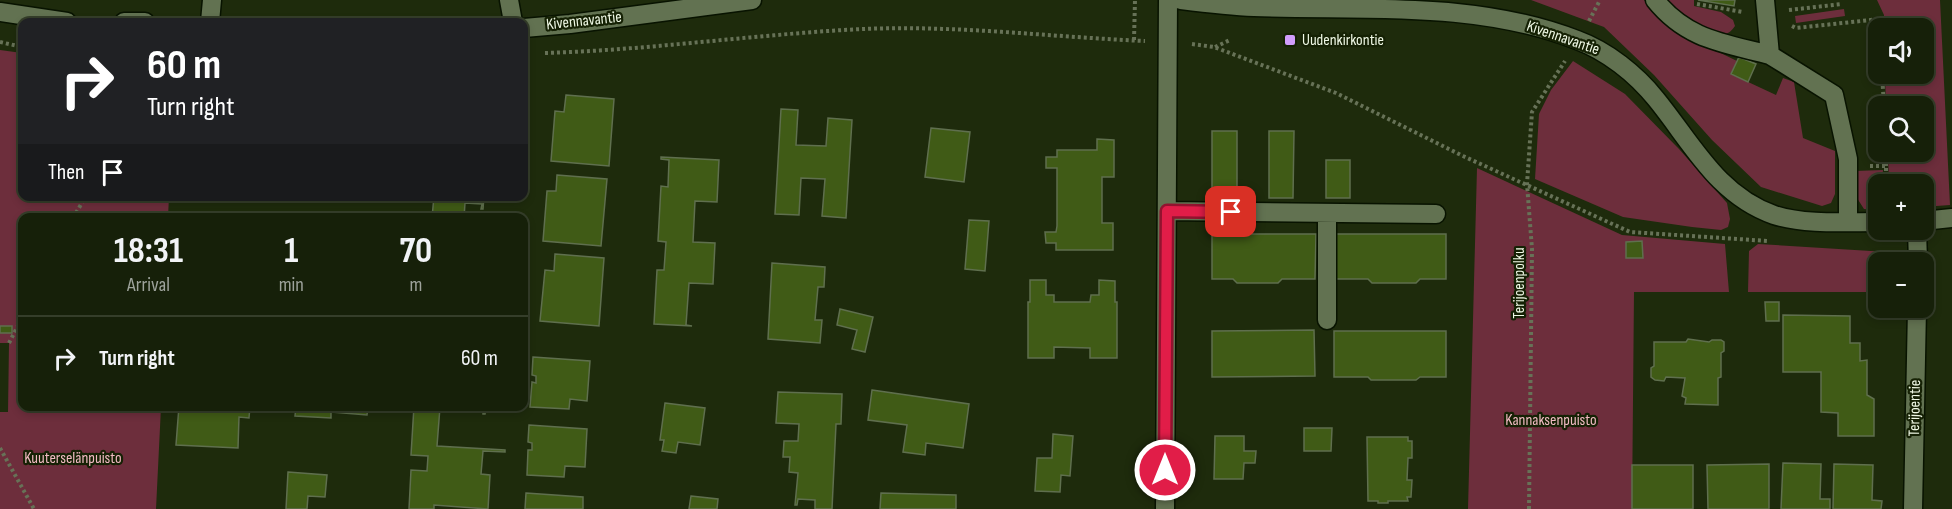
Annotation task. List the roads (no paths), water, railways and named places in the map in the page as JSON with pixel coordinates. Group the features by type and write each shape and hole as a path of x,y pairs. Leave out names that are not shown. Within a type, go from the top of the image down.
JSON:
{"street":[{"path":"210,18 212,0"},
{"path":"509,0 512,18"},
{"name":"Kivennavantie","path":"528,28 752,0"},
{"path":"1165,509 1168,0"},
{"name":"Kivennavantie","path":"1181,0 1256,7 1416,8 1483,16 1558,33 1606,53 1643,84 1709,171 1741,198 1756,207 1780,216 1868,222"},
{"path":"1655,0 1668,17 1702,38 1770,55 1834,94 1848,159 1848,222"},
{"path":"1766,8 1770,55"},
{"path":"0,12 40,18"},
{"path":"1167,211 1436,214"},
{"path":"1327,213 1327,320"},
{"path":"1934,220 1952,218"},
{"name":"Terijoentie","path":"1913,509 1917,318"}],"place":[{"name":"Uudenkirkontie","path":"1290,40"}],"park label":[{"name":"Kannaksenpuisto","path":"1551,420"},
{"name":"Kuuterselänpuisto","path":"73,458"}]}
